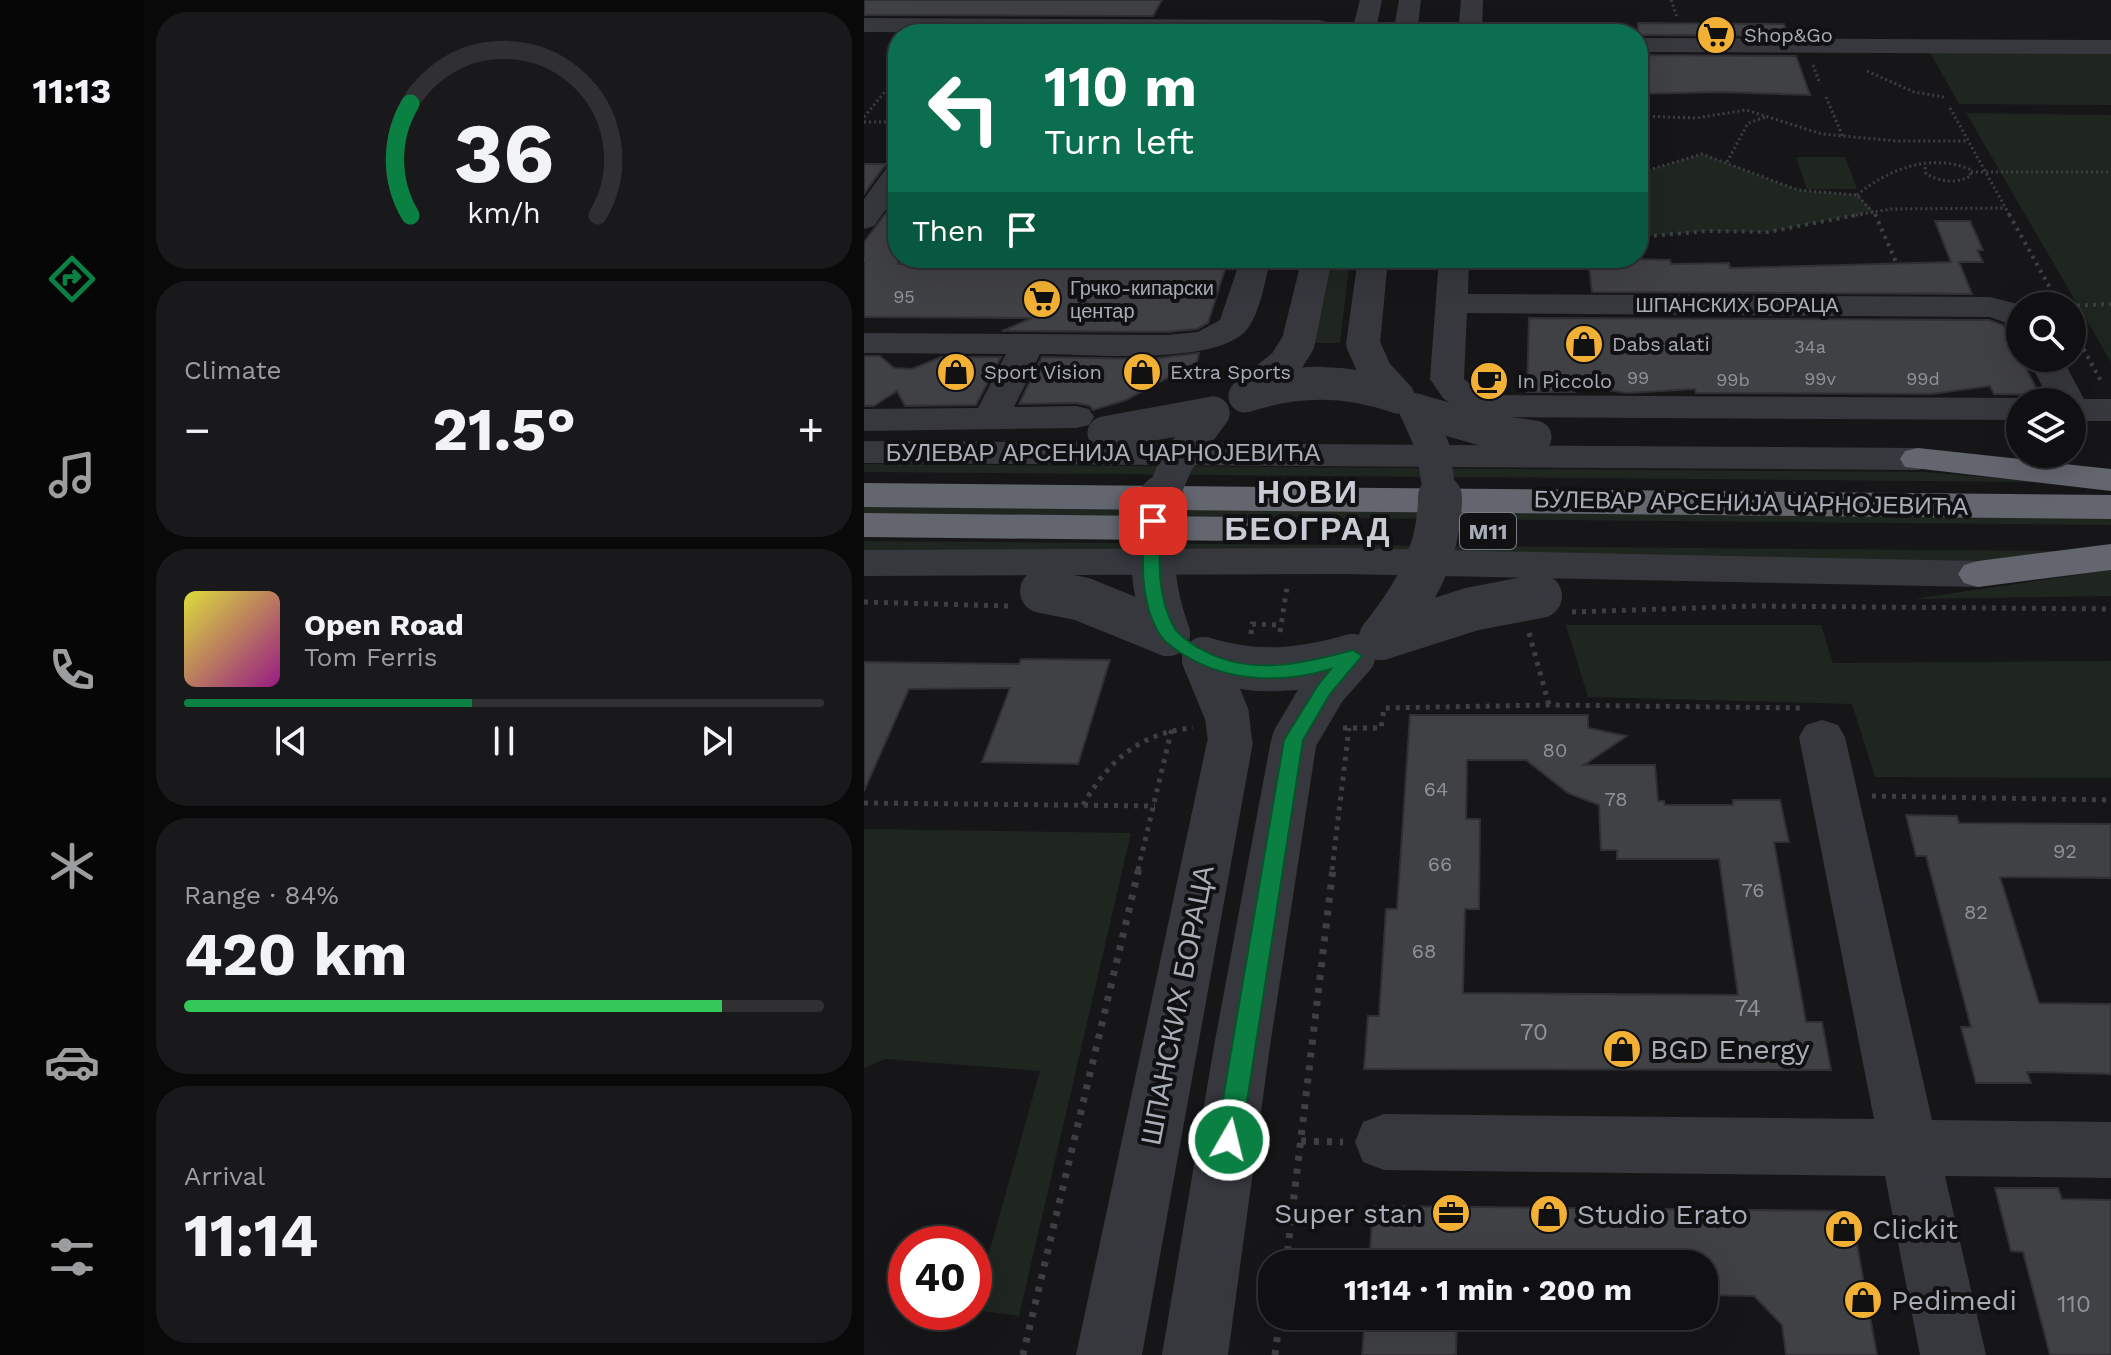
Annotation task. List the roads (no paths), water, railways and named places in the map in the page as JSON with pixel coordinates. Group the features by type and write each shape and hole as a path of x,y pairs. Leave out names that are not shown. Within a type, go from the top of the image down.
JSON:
{"highway":[{"path":"1918,459 2111,480"},
{"name":"БУЛЕВАР АРСЕНИЈА ЧАРНОЈЕВИЋА","path":"864,495 2111,507"},
{"name":"БУЛЕВАР АРСЕНИЈА ЧАРНОЈЕВИЋА","path":"864,525 2111,537"},
{"path":"1978,574 2111,557"}],"street":[{"path":"1365,24 1371,0"},
{"path":"1406,24 1410,0"},
{"path":"1471,24 1472,0"},
{"path":"1174,19 1320,23"},
{"path":"1092,24 1320,23"},
{"path":"864,25 888,25"},
{"path":"1648,45 2111,47"},
{"path":"864,220 888,186"},
{"path":"864,343 1167,345 1210,339 1235,324 1253,268"},
{"path":"1168,634 1153,589 1150,562 1153,521 1162,492 1184,451 1229,404 1273,376 1293,354 1315,268"},
{"path":"1195,1355 1244,1031 1294,740 1324,689 1412,600 1428,569 1440,530 1441,493 1426,425 1377,375 1368,361 1363,344 1372,268"},
{"path":"1453,268 1447,379 1453,391 1490,406 2006,409"},
{"name":"ШПАНСКИХ БОРАЦА","path":"1451,303 1990,307 2006,310"},
{"path":"991,418 1028,344"},
{"path":"864,433 1090,425 1229,404 1269,387 1321,380 1366,385 1407,404 1485,430 1535,437 1827,440 1918,459"},
{"path":"2086,407 2110,403"},
{"path":"864,420 991,418 1090,425"},
{"name":"БУЛЕВАР АРСЕНИЈА ЧАРНОЈЕВИЋА","path":"864,452 1918,459"},
{"path":"864,563 1343,561 1978,574"},
{"path":"864,590 1042,591 1082,599 1168,634 1204,659 1237,670 1288,672 1306,670 1472,609 1534,612 1866,592 1978,574"},
{"name":"ШПАНСКИХ БОРАЦА","path":"1109,1355 1230,742 1227,715 1204,659"},
{"path":"1822,737 1953,1355"},
{"path":"1384,1142 2111,1150"}],"place":[{"name":"Shop&Go","path":"1716,35"},
{"name":"Грчко-кипарски центар","path":"1042,299"},
{"name":"Dabs alati","path":"1584,344"},
{"name":"Sport Vision","path":"956,372"},
{"name":"Extra Sports","path":"1142,372"},
{"name":"In Piccolo","path":"1489,381"},
{"name":"BGD Energy","path":"1622,1049"},
{"name":"Super stan","path":"1451,1213"},
{"name":"Studio Erato","path":"1549,1214"},
{"name":"Clickit","path":"1844,1229"},
{"name":"Pedimedi","path":"1863,1300"}],"district":[{"name":"НОВИ БЕОГРАД","path":"1308,510"}]}
